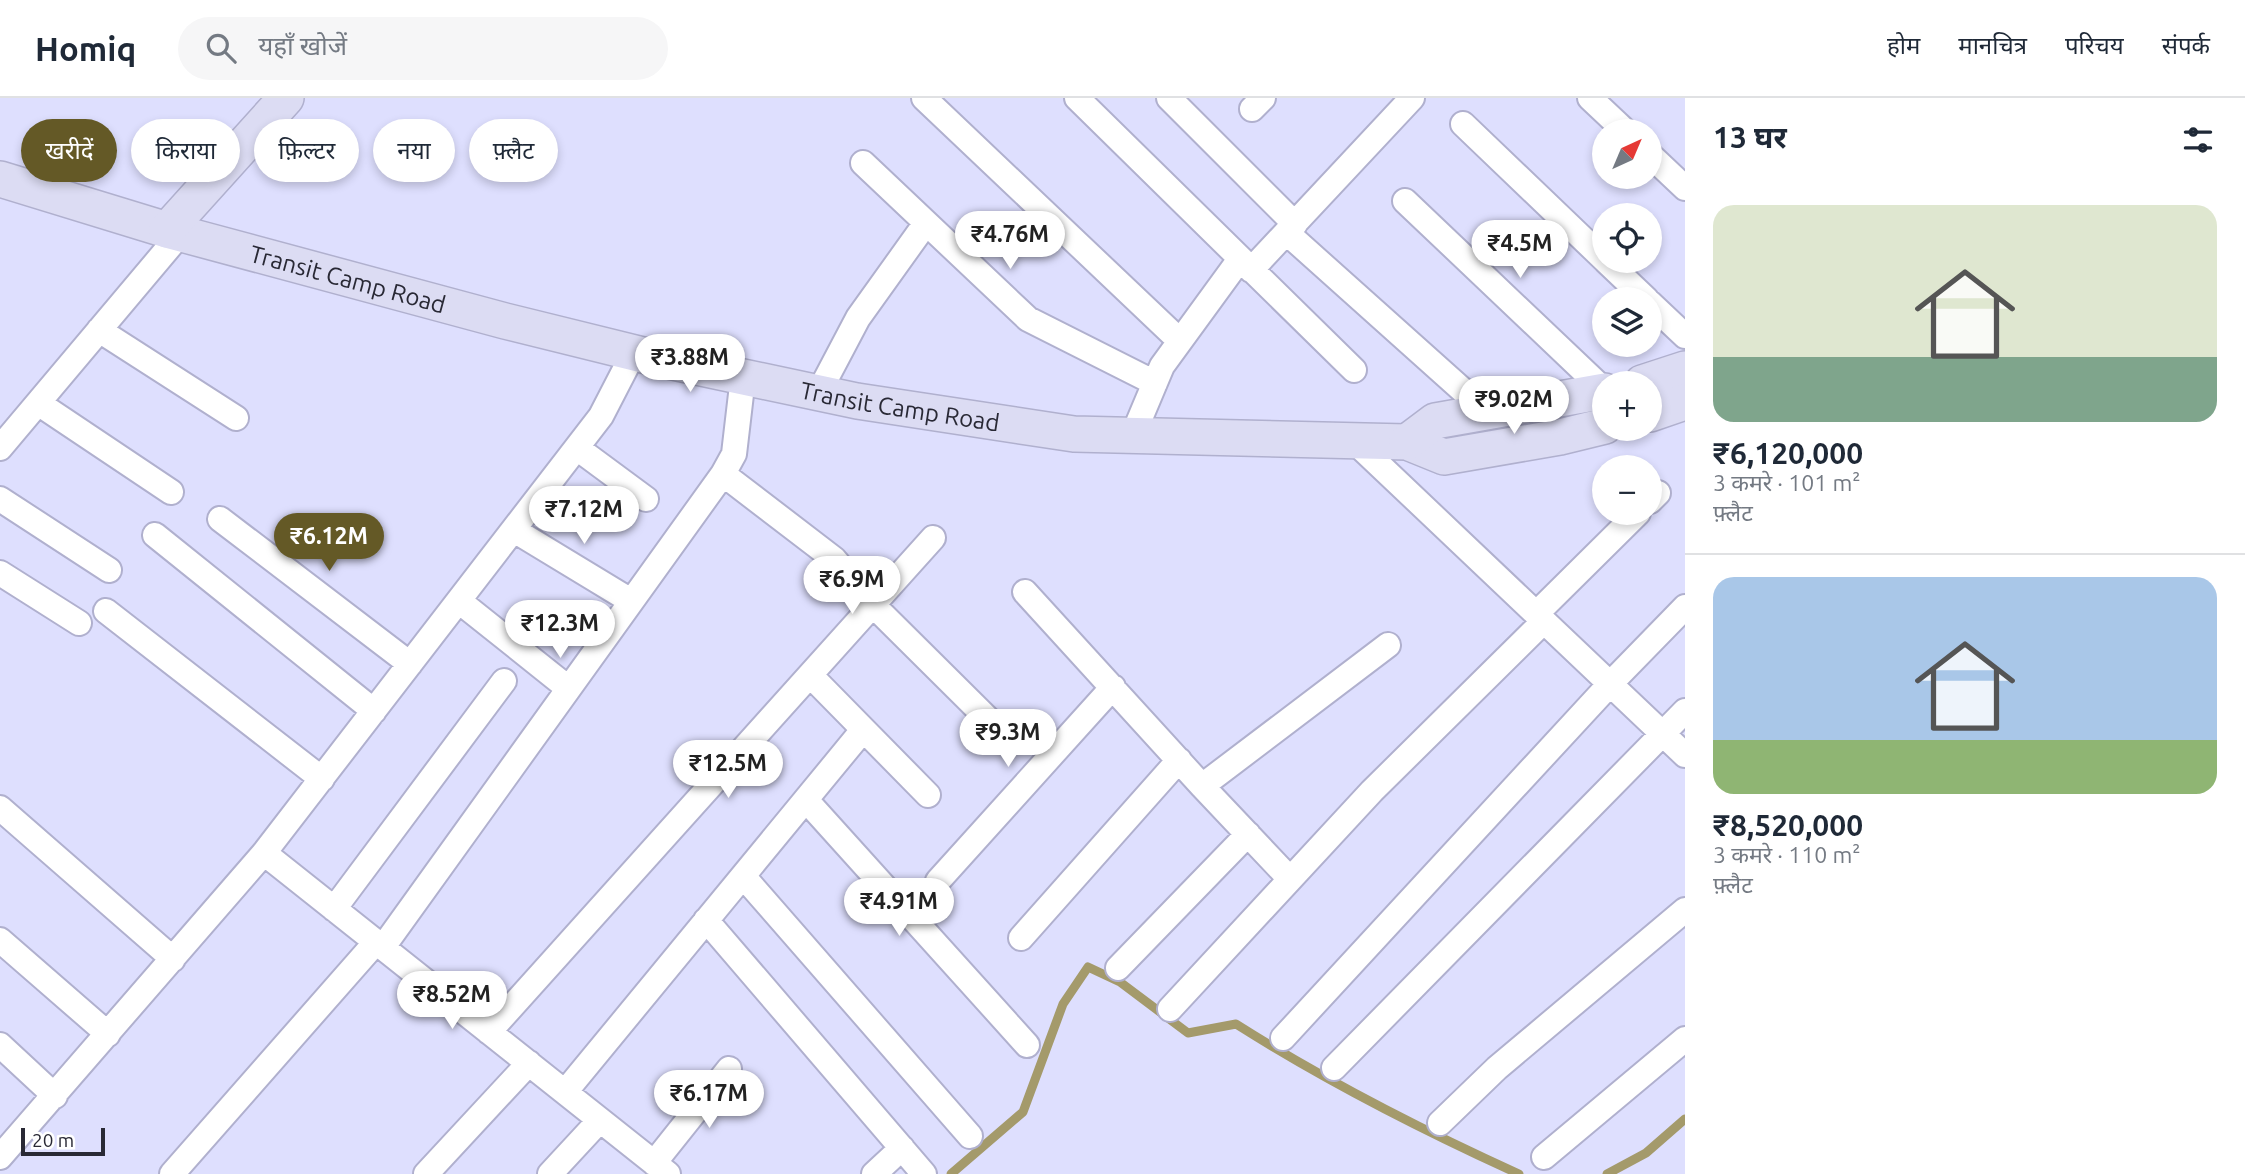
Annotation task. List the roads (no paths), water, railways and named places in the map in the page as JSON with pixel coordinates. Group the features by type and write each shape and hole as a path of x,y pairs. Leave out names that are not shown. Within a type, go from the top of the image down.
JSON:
{"main road":[{"path":"174,232 286,98"},
{"name":"Transit Camp Road","path":"0,179 174,232 505,321 857,401 1074,434 1407,442 1444,457 1592,429"},
{"path":"1662,376 1685,369"},
{"path":"1407,442 1435,421 1592,393"},
{"path":"1662,410 1685,402"}],"street":[{"path":"924,98 1180,341"},
{"path":"1077,98 1354,370"},
{"path":"1169,98 1291,229 1487,412"},
{"path":"1133,435 1162,366 1180,341 1246,264 1291,229 1412,98"},
{"path":"1590,98 1612,119"},
{"path":"1463,124 1592,248"},
{"path":"863,163 1028,319 1155,383"},
{"path":"1662,166 1685,188"},
{"path":"1405,201 1592,379"},
{"path":"819,392 858,318 926,223"},
{"path":"4,434 38,403 99,330 174,232"},
{"path":"1619,273 1633,287"},
{"path":"1662,314 1685,336"},
{"path":"99,330 236,418"},
{"path":"0,1157 264,853 601,416 634,352"},
{"path":"172,1174 379,944 723,474 734,454 743,376"},
{"path":"38,403 171,492"},
{"path":"1354,441 1685,755"},
{"path":"577,447 646,499"},
{"path":"723,474 834,559 873,605 1004,735"},
{"path":"0,499 109,570"},
{"path":"220,519 410,664"},
{"path":"1170,1009 1372,791 1627,525"},
{"path":"514,530 631,601"},
{"path":"155,534 373,711"},
{"path":"489,1032 933,538"},
{"path":"0,573 79,623"},
{"path":"1025,592 1290,879"},
{"path":"458,601 568,688"},
{"path":"1283,1038 1610,684 1685,607"},
{"path":"106,611 322,779"},
{"path":"1202,786 1388,645"},
{"path":"810,675 928,794"},
{"path":"334,909 504,681"},
{"path":"938,881 1113,687"},
{"path":"1334,1068 1685,710"},
{"path":"565,1092 863,730"},
{"path":"1021,938 1179,760"},
{"path":"806,800 1027,1045"},
{"path":"0,808 173,959"},
{"path":"1118,968 1248,834"},
{"path":"264,853 664,1171 730,1069"},
{"path":"743,876 970,1136"},
{"path":"1440,1124 1497,1068 1685,910"},
{"path":"706,920 924,1174"},
{"path":"0,940 108,1034"},
{"path":"1544,1157 1685,1039"},
{"path":"0,1045 55,1096"},
{"path":"426,1174 529,1063"},
{"path":"550,1174 600,1120"},
{"path":"874,1174 902,1148"}],"waterway":[{"path":"951,1174 1023,1112 1063,1004 1088,967 1120,982 1188,1033 1236,1024 1375,1104 1519,1174"},
{"path":"1607,1174 1646,1153 1685,1119"}]}
